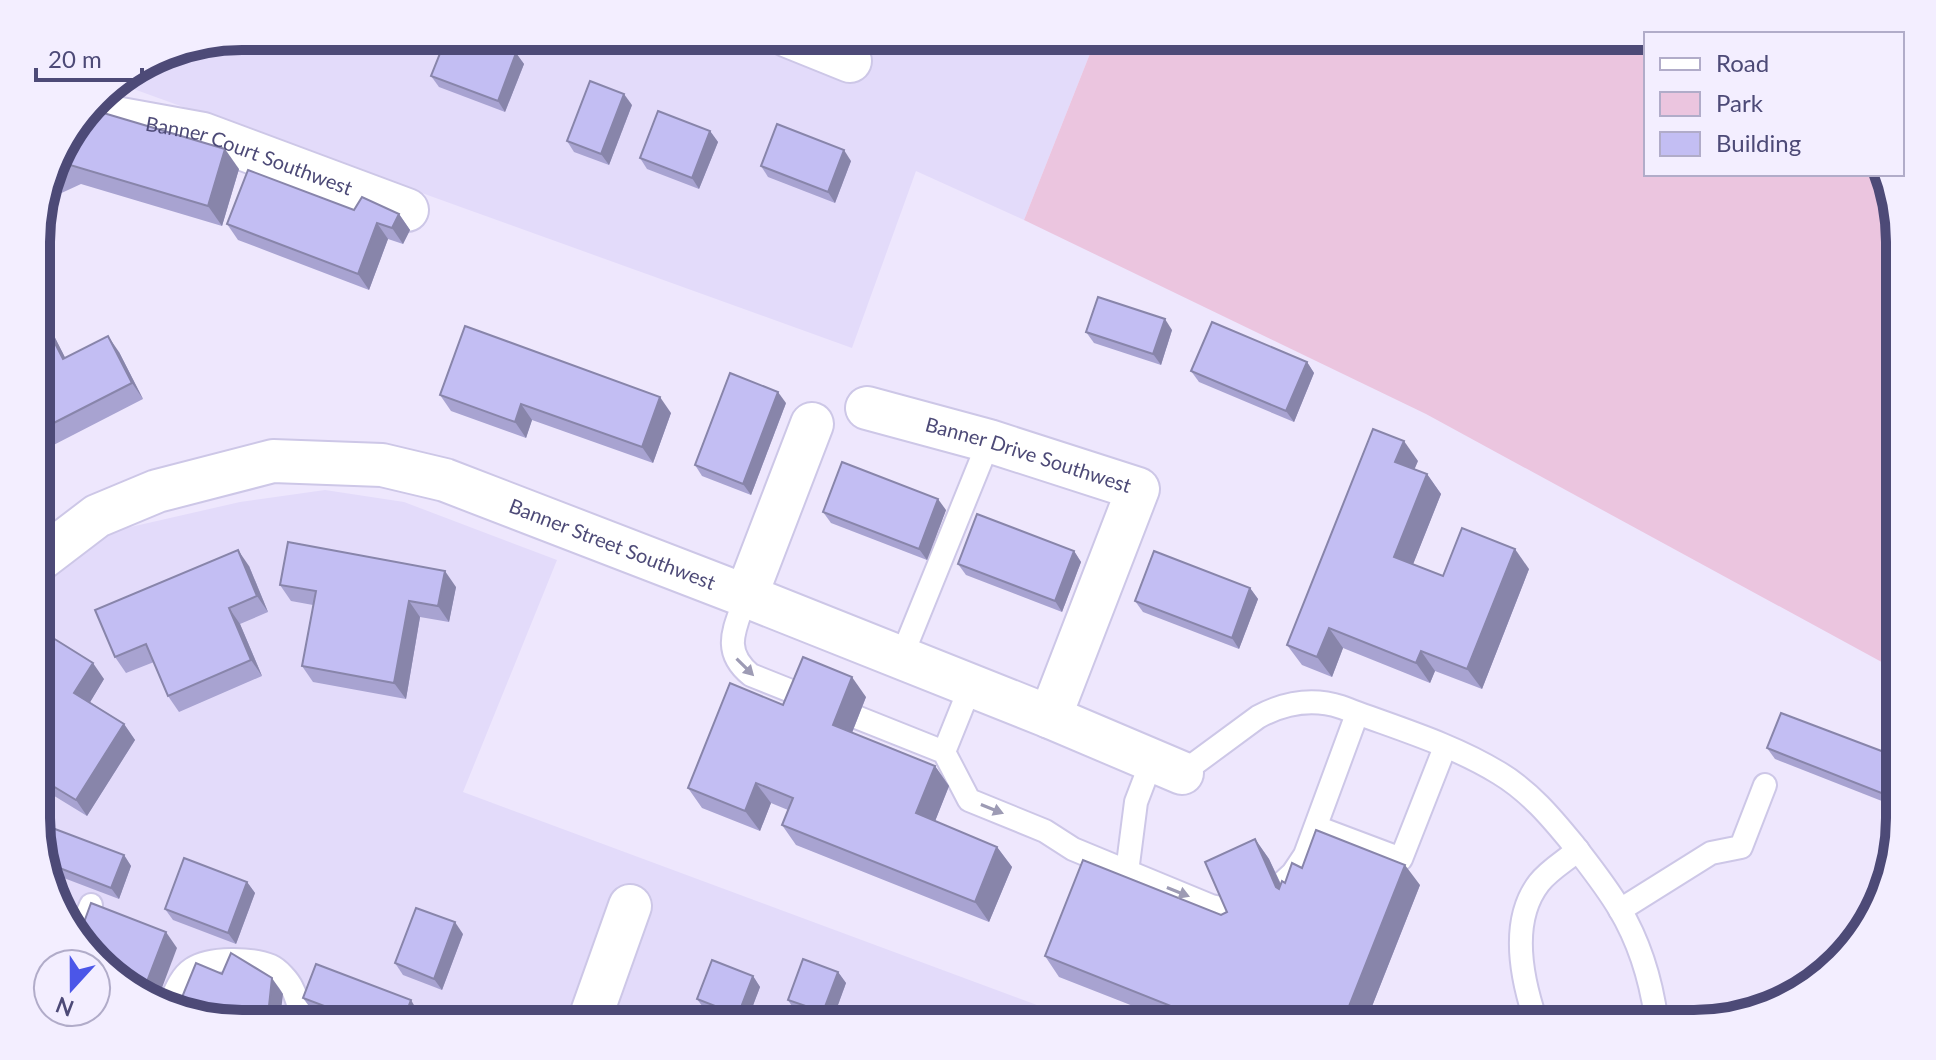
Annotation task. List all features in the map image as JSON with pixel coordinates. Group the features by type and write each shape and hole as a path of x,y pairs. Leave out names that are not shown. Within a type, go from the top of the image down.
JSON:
{"street":[{"path":"823,50 850,61"},
{"name":"Banner Court Southwest","path":"98,115 203,134 407,210"},
{"name":"Banner Drive Southwest","path":"867,408 989,441 1138,489 1050,717"},
{"path":"746,596 812,424"},
{"name":"Banner Street Southwest","path":"50,552 97,516 157,491 273,461 382,465 445,480 971,685 1167,766"},
{"path":"593,1010 630,906"}],"lane":[{"path":"901,658 989,441"},
{"path":"746,596 732,637 735,656 742,668 760,680 944,752 969,800 1045,831 1068,846 1127,872 1211,906 1230,906"},
{"path":"944,752 971,685"},
{"path":"1127,872 1136,802 1167,766 1269,711 1304,702 1332,705 1445,747 1499,773 1541,806 1578,850 1620,910 1649,979 1655,1010"},
{"path":"1281,884 1299,864 1316,827 1357,714"},
{"path":"1316,827 1401,859 1445,747"},
{"path":"1620,910 1711,853 1741,847 1765,785"},
{"path":"1533,1010 1524,977 1521,939 1529,898 1539,882 1578,850"},
{"path":"82,925 91,905"},
{"path":"173,997 191,969 209,961 237,960 273,966 292,986 300,1010"}],"shaded area":[{"path":"242,50 1091,50 1024,220 916,171 852,348 129,87 180,60"},
{"path":"325,490 404,502 557,560 463,792 1050,1010 242,1010 192,1003 157,990 115,962 112,948 101,948 82,925 60,880 52,843 50,579 113,531 240,502"}],"green space":[{"path":"1091,50 1644,50 1644,176 1873,176 1884,217 1886,242 1886,664 1426,414 1024,220"}],"building":[{"path":"441,50 508,50 516,53 498,101 431,76"},
{"path":"590,81 624,94 601,154 567,141"},
{"path":"658,111 710,131 692,178 640,158"},
{"path":"101,112 225,149 208,206 67,164"},
{"path":"777,124 844,150 828,192 761,166"},
{"path":"248,170 354,210 362,197 399,214 392,228 377,223 358,274 227,224"},
{"path":"1098,297 1165,319 1153,354 1086,332"},
{"path":"1212,322 1307,362 1286,411 1191,371"},
{"path":"465,326 660,397 642,447 521,404 515,422 440,395"},
{"path":"50,334 63,359 108,336 132,383 50,425"},
{"path":"730,373 778,392 743,484 695,465"},
{"path":"1373,429 1404,441 1395,462 1427,474 1394,557 1443,576 1462,528 1515,549 1467,669 1421,651 1416,663 1329,628 1317,657 1287,645"},
{"path":"842,462 938,499 919,549 823,512"},
{"path":"977,514 1074,551 1055,601 958,564"},
{"path":"288,542 445,571 438,606 409,601 394,683 302,666 316,591 280,585"},
{"path":"238,550 257,596 229,608 251,660 168,696 146,644 115,657 95,610"},
{"path":"1154,551 1250,588 1232,638 1135,601"},
{"path":"53,638 93,663 74,693 124,724 76,800 50,784 50,643"},
{"path":"803,657 852,677 833,725 935,766 916,813 997,847 975,902 782,825 793,798 756,783 745,811 688,788 730,683 783,705"},
{"path":"1781,713 1886,753 1886,795 1767,748"},
{"path":"51,827 124,855 111,888 57,867"},
{"path":"1316,830 1405,865 1348,1010 1181,1010 1045,956 1083,860 1221,915 1227,912 1205,862 1255,839 1279,889 1282,881 1285,883 1292,863 1302,868"},
{"path":"184,858 247,882 228,933 165,909"},
{"path":"91,903 166,932 146,984 112,959 112,948 98,945 83,926"},
{"path":"416,908 455,922 434,979 395,963"},
{"path":"231,953 272,978 269,1006 279,1010 217,1008 181,1000 196,963 222,974"},
{"path":"803,959 838,972 824,1010 788,1000"},
{"path":"712,960 753,976 740,1010 725,1010 697,999"},
{"path":"316,964 411,1000 407,1010 335,1010 303,998"}]}
